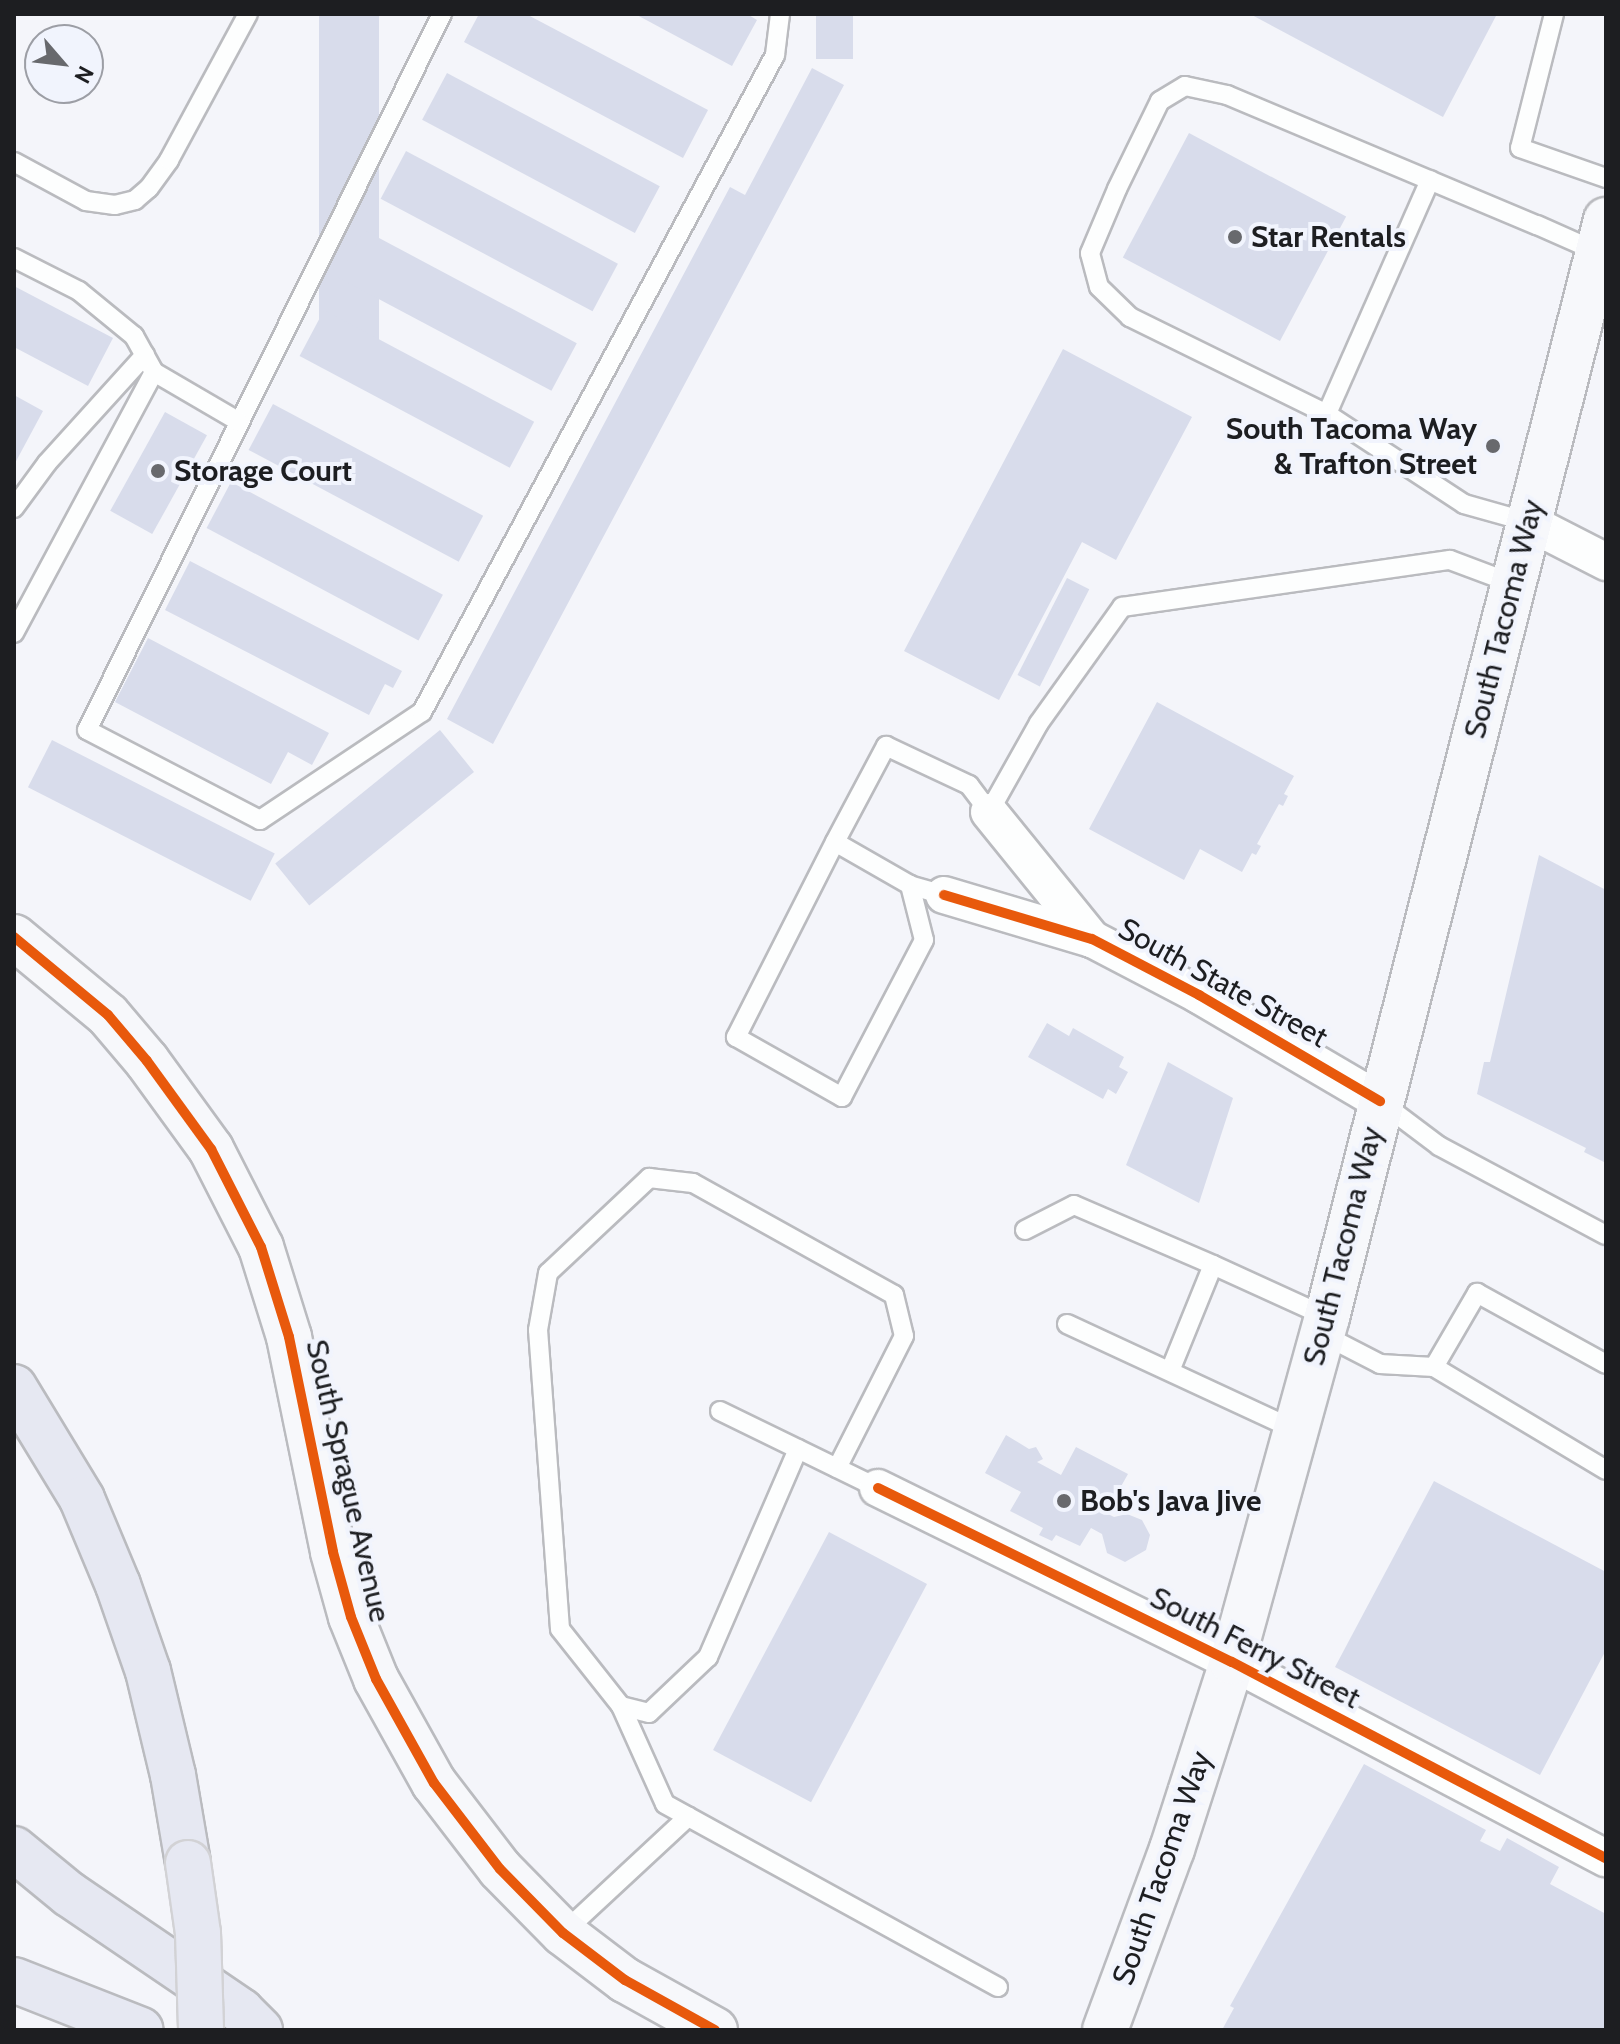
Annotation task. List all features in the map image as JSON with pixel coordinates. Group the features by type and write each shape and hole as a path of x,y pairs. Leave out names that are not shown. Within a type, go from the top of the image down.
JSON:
{"highway":[{"path":"14,1387 82,1499 118,1585 148,1671 173,1775 188,1863 198,1933 201,2030"},
{"path":"14,1849 69,1894 241,2011 260,2030"},
{"path":"14,1980 141,2030"}],"main road":[{"name":"South Tacoma Way","path":"1105,2030 1172,1849 1232,1662 1324,1325 1602,236"},
{"name":"South Sprague Avenue","path":"14,937 108,1015 175,1097 211,1149 261,1247 277,1289 307,1417 333,1552 351,1617 376,1679 434,1783 500,1869 563,1933 625,1980 715,2030"}],"street":[{"path":"1528,522 1606,562"},
{"name":"South State Street","path":"989,812 1092,939"},
{"name":"South State Street","path":"927,890 1092,939 1226,1011 1380,1101"},
{"name":"South Ferry Street","path":"878,1488 1232,1662 1606,1858"}],"lane":[{"path":"14,162 86,201 115,205 135,200 149,188 169,160 248,14"},
{"path":"442,14 87,730 260,820 422,712 775,55 780,14"},
{"path":"1554,14 1520,148 1606,178"},
{"path":"1528,522 1464,504 1385,456 1327,414 1130,317 1099,287 1090,253 1160,101 1185,86 1227,95 1430,180 1602,236"},
{"path":"1327,414 1430,180"},
{"path":"14,258 79,291 134,336 149,363 238,421"},
{"path":"14,508 47,463 149,363"},
{"path":"14,633 149,363"},
{"path":"835,842 927,890 924,940 842,1097 736,1037 835,842 886,746 969,785 989,812 1039,723 1122,607 1450,560 1514,584"},
{"path":"1380,1101 1439,1146 1606,1235"},
{"path":"837,1468 904,1336 894,1295 693,1183 649,1178 548,1273 538,1330 560,1629 621,1706 665,1804 998,1987"},
{"path":"1025,1230 1074,1205 1213,1265 1324,1325 1380,1364 1434,1367 1606,1470"},
{"path":"1170,1371 1213,1265"},
{"path":"1434,1367 1477,1293 1606,1364"},
{"path":"1067,1324 1295,1430"},
{"name":"South Ferry Street","path":"720,1411 878,1488"},
{"path":"621,1706 649,1713 708,1657 798,1449"},
{"path":"563,1933 688,1817"}],"building":[{"path":"319,14 379,14 379,342 319,342"},
{"path":"479,14 526,14 708,110 683,158 464,42"},
{"path":"635,14 747,14 757,20 732,66"},
{"path":"816,14 853,14 853,59 816,59"},
{"path":"1250,14 1497,14 1443,117"},
{"path":"812,68 844,85 493,744 447,719 730,187 745,195"},
{"path":"447,73 660,186 635,233 422,120"},
{"name":"Star Rentals","path":"1189,133 1346,217 1280,341 1123,257"},
{"path":"406,151 618,264 593,311 381,199"},
{"path":"364,230 577,343 551,391 339,278"},
{"path":"14,286 113,338 88,386 14,347"},
{"path":"324,310 534,422 510,468 300,356"},
{"path":"1063,349 1192,417 1116,560 1082,542 999,700 904,651"},
{"path":"14,395 43,411 14,465"},
{"path":"273,404 483,516 459,562 249,450"},
{"path":"165,412 207,435 152,534 110,511"},
{"path":"231,482 443,595 418,641 207,528"},
{"path":"190,561 402,671 393,688 385,684 369,715 165,610"},
{"path":"1067,578 1089,589 1040,686 1018,675"},
{"path":"148,638 329,733 312,765 288,752 271,784 115,702"},
{"path":"1157,702 1294,776 1284,794 1288,796 1283,806 1279,804 1257,844 1261,846 1256,855 1252,853 1242,872 1200,849 1184,880 1089,829"},
{"path":"440,730 474,772 309,905 275,863"},
{"path":"52,740 275,853 251,901 28,787"},
{"path":"1539,855 1606,890 1606,1163 1584,1152 1586,1148 1477,1094 1484,1062 1490,1062"},
{"path":"1047,1023 1069,1036 1073,1028 1124,1057 1119,1067 1128,1072 1116,1094 1108,1089 1103,1099 1028,1057"},
{"path":"1168,1062 1233,1098 1199,1203 1126,1165"},
{"name":"Bob's Java Jive","path":"1006,1435 1029,1449 1036,1447 1043,1459 1037,1462 1061,1475 1076,1447 1128,1474 1106,1513 1114,1517 1127,1514 1142,1520 1150,1535 1146,1550 1125,1562 1107,1553 1102,1534 1091,1528 1080,1546 1056,1535 1052,1541 1039,1535 1043,1528 1010,1511 1021,1492 985,1473"},
{"path":"1434,1481 1606,1572 1606,1650 1540,1775 1335,1667"},
{"path":"829,1532 927,1584 811,1802 713,1750"},
{"path":"1364,1764 1486,1830 1480,1841 1500,1851 1507,1838 1559,1867 1550,1884 1606,1914 1606,2030 1222,2030 1234,2008 1230,2006"}],"cycle path":[{"path":"944,895 1092,939 1199,995 1380,1101"},
{"path":"14,937 108,1015 147,1061 211,1149 261,1247 289,1337 333,1552 351,1617 376,1679 434,1783 500,1869 563,1933 625,1980 715,2030"},
{"path":"878,1488 1232,1662 1606,1858"}],"place":[{"name":"Star Rentals","path":"1235,237"},
{"name":"South Tacoma Way & Trafton Street","path":"1493,446"},
{"name":"Storage Court","path":"158,471"},
{"name":"Bob's Java Jive","path":"1064,1501"}]}
